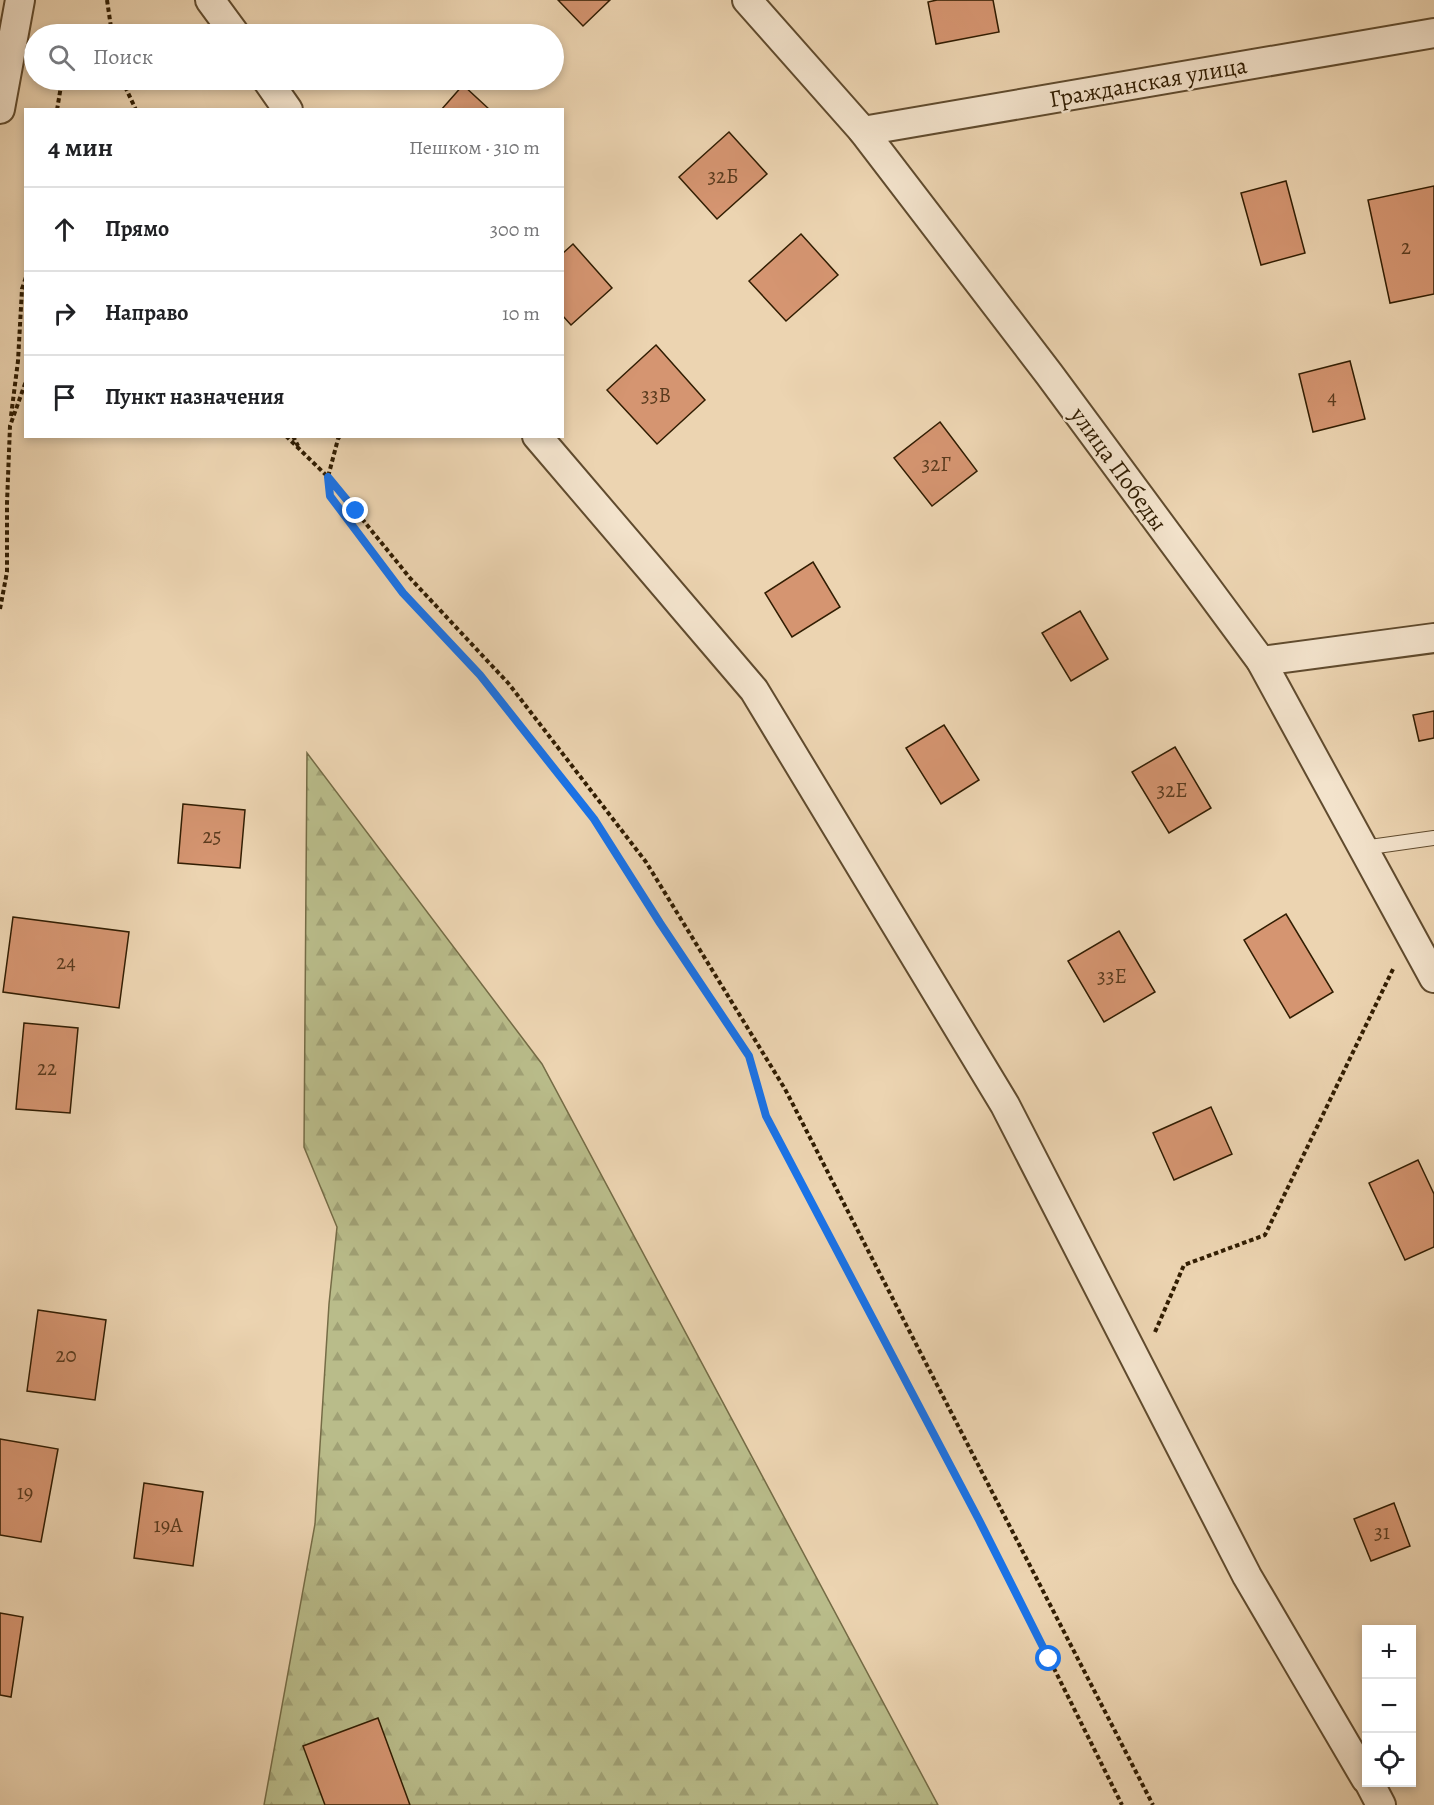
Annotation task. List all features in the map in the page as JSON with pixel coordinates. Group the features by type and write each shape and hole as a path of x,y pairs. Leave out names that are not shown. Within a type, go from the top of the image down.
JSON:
{"street":[{"path":"0,109 20,0"},
{"path":"210,0 228,24"},
{"name":"улица Победы","path":"747,0 863,131 1049,374 1261,661 1434,978"},
{"name":"Гражданская улица","path":"863,131 1434,33"},
{"path":"274,90 287,108"},
{"path":"539,438 754,690 1005,1104 1247,1576 1362,1771"},
{"path":"1261,661 1434,638"},
{"path":"1371,1787 1381,1805"}],"lane":[{"path":"1363,848 1434,838"}],"path":[{"path":"107,0 110,24"},
{"path":"57,108 60,90"},
{"path":"127,90 135,108"},
{"path":"0,609 7,572 10,426 24,283"},
{"path":"10,426 24,387"},
{"path":"288,438 328,477 410,578 509,684 652,872 785,1089 1153,1805"},
{"path":"294,438 301,451"},
{"path":"339,438 328,477 330,496 403,593 480,675 594,819 749,1056 766,1116 1001,1562 1122,1805"},
{"path":"1140,1367 1184,1265 1265,1235 1410,934"}],"green space":[{"path":"307,753 542,1064 938,1805 264,1805 315,1524 329,1304 337,1227 304,1147"}],"building":[{"path":"558,0 610,0 583,26"},
{"path":"993,0 999,32 936,44 928,2"},
{"path":"459,90 468,90 488,108 443,108"},
{"path":"729,132 767,174 717,219 679,177"},
{"path":"1286,181 1305,253 1261,265 1241,193"},
{"path":"1434,186 1434,294 1390,303 1368,200"},
{"path":"801,234 838,275 786,321 749,281"},
{"path":"573,244 612,288 571,325 564,317 564,252"},
{"path":"656,345 705,400 657,444 607,390"},
{"path":"1350,361 1365,419 1313,432 1299,374"},
{"path":"940,422 977,471 932,506 894,458"},
{"path":"813,562 840,607 792,637 765,593"},
{"path":"1080,611 1108,659 1071,681 1042,633"},
{"path":"1434,711 1434,738 1419,741 1413,715"},
{"path":"944,725 979,780 941,804 906,748"},
{"path":"1175,747 1211,808 1169,833 1132,772"},
{"path":"183,804 245,810 240,868 178,863"},
{"path":"1286,914 1333,992 1290,1018 1244,940"},
{"path":"13,917 129,932 119,1008 3,992"},
{"path":"1119,931 1155,992 1104,1022 1068,961"},
{"path":"24,1023 78,1028 70,1113 16,1109"},
{"path":"1211,1107 1232,1154 1174,1180 1153,1133"},
{"path":"1418,1160 1434,1194 1434,1247 1405,1260 1369,1183"},
{"path":"38,1310 106,1320 95,1400 27,1391"},
{"path":"0,1439 58,1449 41,1542 0,1535"},
{"path":"144,1483 203,1492 193,1566 134,1558"},
{"path":"1394,1503 1410,1546 1371,1561 1354,1519"},
{"path":"0,1613 23,1617 11,1697 0,1695"},
{"path":"378,1718 410,1805 325,1805 303,1746"}],"route":[{"path":"356,511 328,477 330,496 403,593 480,675 594,819 749,1056 766,1116 1001,1562 1049,1659"}]}
